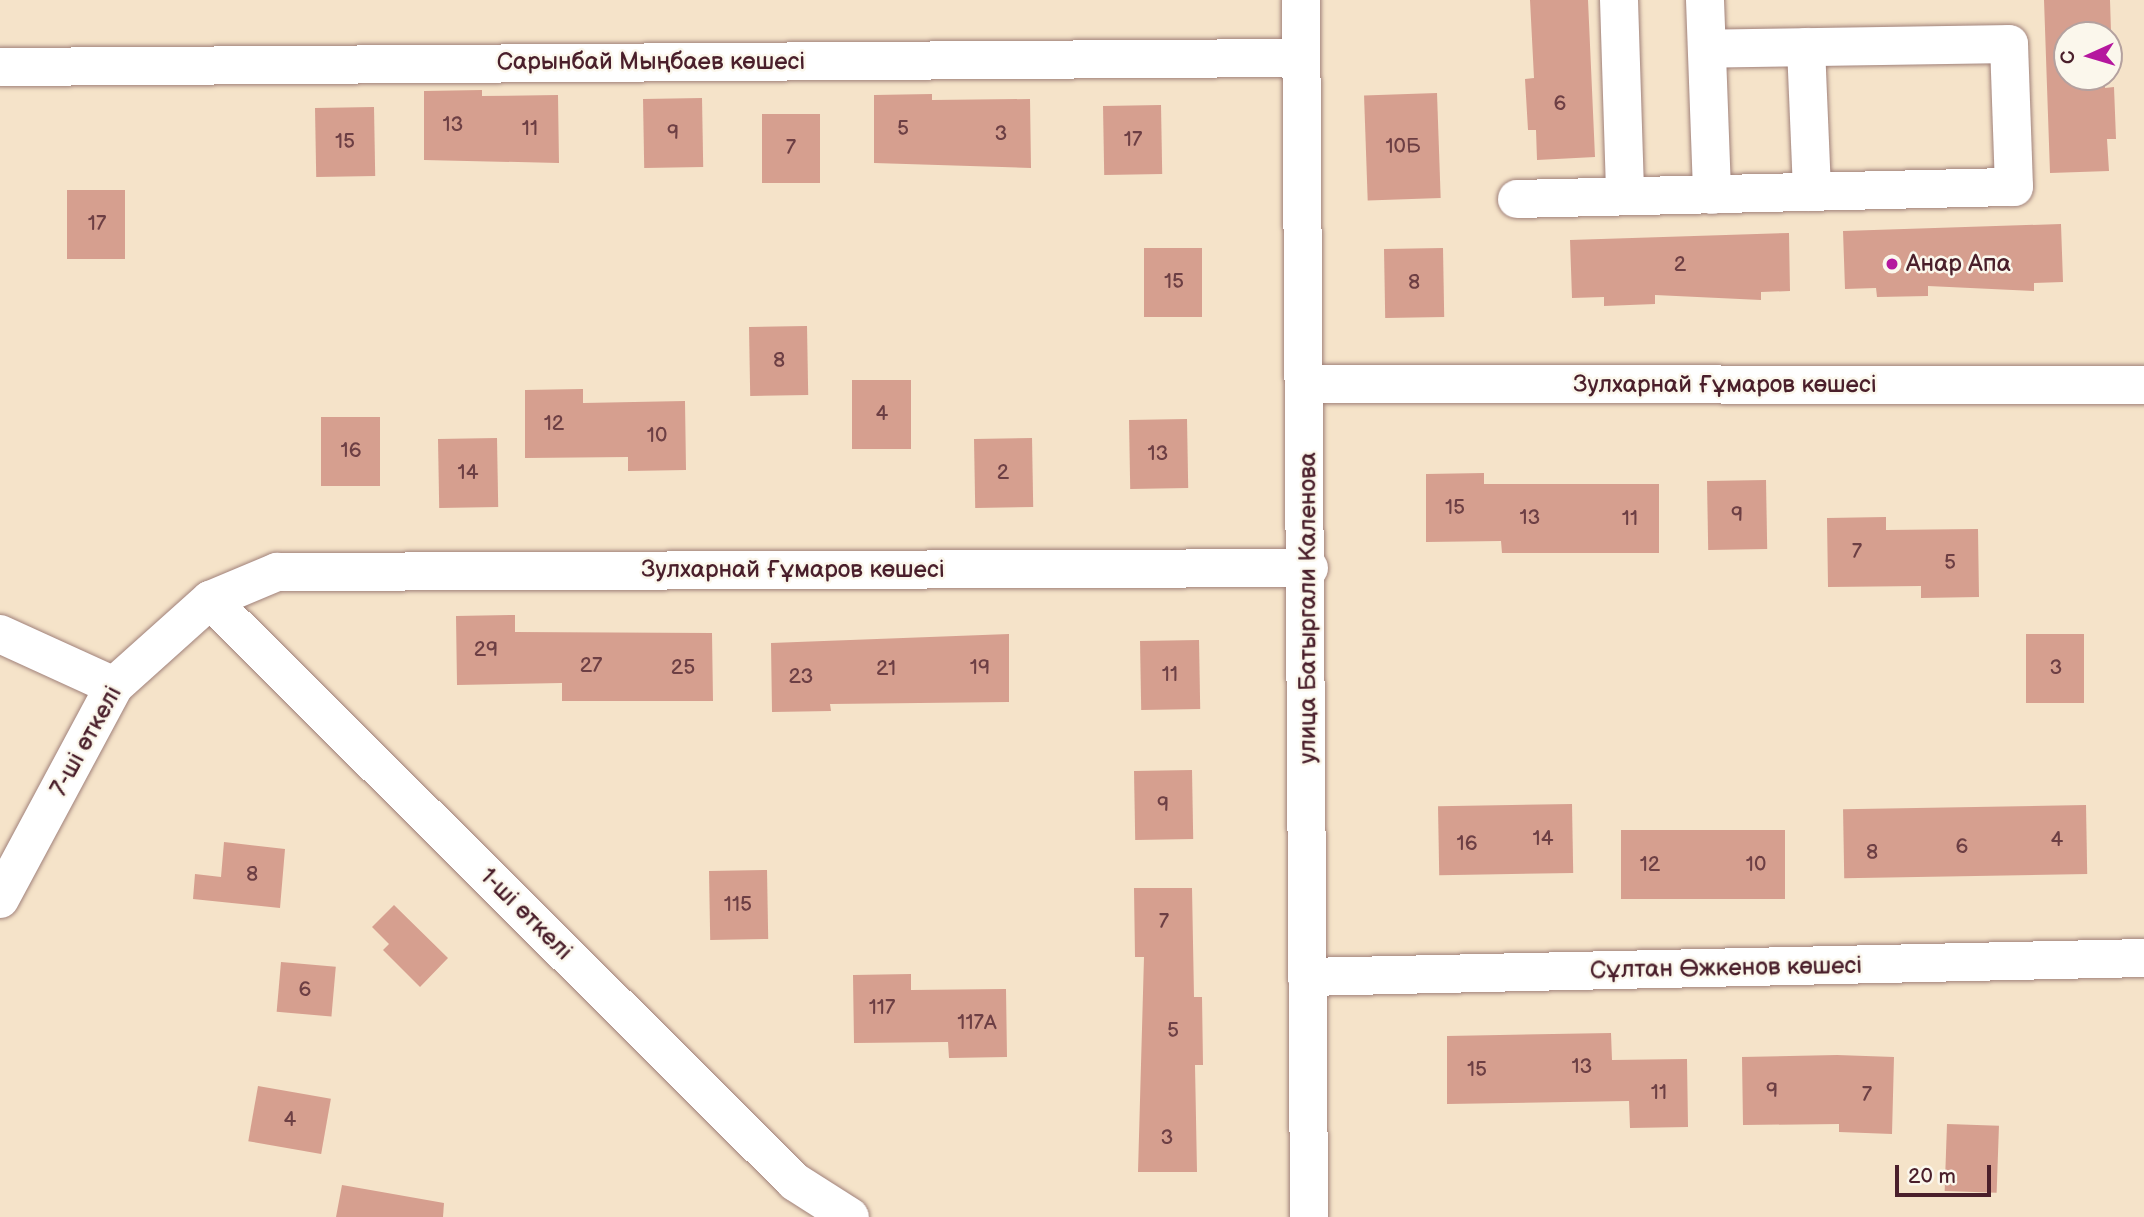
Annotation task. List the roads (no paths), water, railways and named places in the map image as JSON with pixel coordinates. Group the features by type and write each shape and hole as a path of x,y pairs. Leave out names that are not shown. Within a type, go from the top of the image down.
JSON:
{"street":[{"name":"улица Батыргали Каленова","path":"1301,0 1309,568 1309,1217"},
{"path":"1619,0 1625,196"},
{"path":"1705,0 1712,195"},
{"path":"1517,199 2014,187 2009,44 1707,49"},
{"path":"1806,47 1812,192"},
{"name":"Сарынбай Мыңбаев көшесі","path":"0,67 1301,58"},
{"name":"Зулхарнай Ғұмаров көшесі","path":"1306,384 2144,385"},
{"name":"Зулхарнай Ғұмаров көшесі","path":"278,572 1309,568"},
{"name":"7-ші өткелі","path":"0,899 114,686 210,600 278,572"},
{"name":"1-ші өткелі","path":"210,600 796,1182 849,1217"},
{"path":"0,635 114,686"},
{"name":"Сұлтан Өжкенов көшесі","path":"1307,977 2144,958"}],"place":[{"name":"Анар Апа","path":"1892,264"}]}
